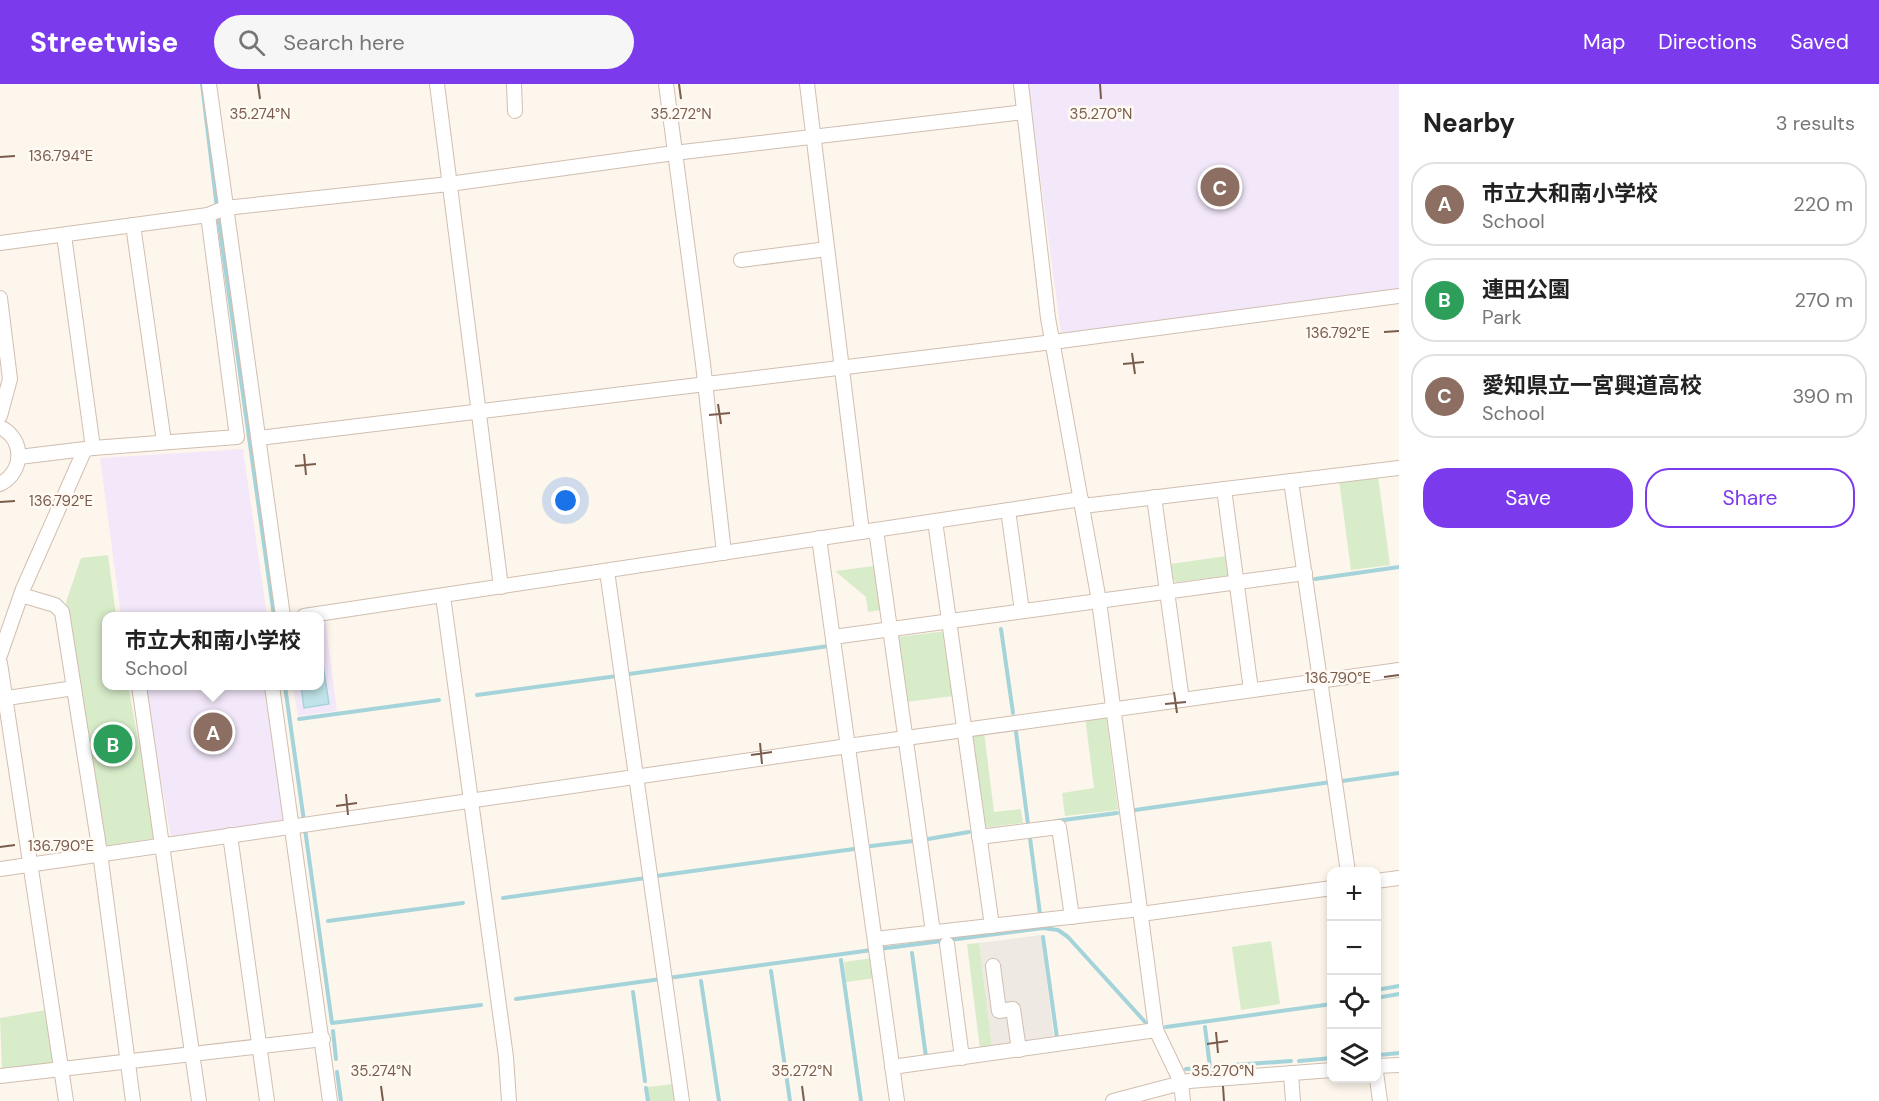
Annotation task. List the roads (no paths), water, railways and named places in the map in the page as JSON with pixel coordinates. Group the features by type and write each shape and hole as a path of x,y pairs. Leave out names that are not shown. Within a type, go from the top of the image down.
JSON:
{"street":[{"path":"19,457 237,437 217,211 209,84"},
{"path":"437,84 501,587"},
{"path":"514,84 515,111"},
{"path":"666,84 705,384 724,553"},
{"path":"807,84 862,532"},
{"path":"1021,84 1053,342 1099,600 1156,1030 1181,1082 1183,1101"},
{"path":"0,243 217,211 449,184 674,153 1024,112"},
{"path":"217,211 259,438 282,612"},
{"path":"133,225 164,442"},
{"path":"0,655 21,595 89,449 64,235"},
{"path":"741,260 827,249"},
{"path":"259,438 1053,342 1399,296"},
{"path":"0,298 10,379 0,416"},
{"path":"0,427 13,437 19,457 11,476 0,484"},
{"path":"324,613 1008,510 1154,497 1399,468"},
{"path":"1291,481 1347,867"},
{"path":"1224,489 1251,690"},
{"path":"1154,497 1182,700"},
{"path":"1008,510 1022,611"},
{"path":"936,521 992,926"},
{"path":"876,530 933,932"},
{"path":"819,538 897,1101"},
{"path":"608,571 682,1101"},
{"path":"833,637 1305,573"},
{"path":"21,595 55,606 62,612 100,853 133,1101"},
{"path":"443,596 506,1057 509,1101"},
{"path":"0,663 3,699 31,864 66,1101"},
{"path":"0,868 164,846 470,799 1399,670"},
{"path":"3,699 74,688"},
{"path":"140,690 200,1101"},
{"path":"273,690 301,824 330,1101"},
{"path":"979,837 1059,827 1072,916"},
{"path":"230,835 267,1101"},
{"path":"1381,880 1399,878"},
{"path":"875,946 933,932 1072,916 1141,911 1327,889"},
{"path":"947,944 962,1058"},
{"path":"993,966 999,1011 1014,1009 1018,1050"},
{"path":"892,1067 1156,1030"},
{"path":"0,1076 323,1039"},
{"path":"1381,1066 1399,1065"},
{"path":"1113,1101 1181,1082 1327,1070"},
{"path":"1291,1073 1293,1101"},
{"path":"1378,1083 1380,1101"}],"water":[{"path":"324,672 329,704 304,708 302,690 324,690"}],"waterway":[{"path":"202,84 217,208"},
{"path":"218,216 273,612"},
{"path":"1315,579 1399,567"},
{"path":"1001,629 1013,713"},
{"path":"629,674 829,646"},
{"path":"477,695 617,676"},
{"path":"286,690 304,821"},
{"path":"299,719 439,700"},
{"path":"1016,732 1028,824"},
{"path":"1342,781 1399,773"},
{"path":"1135,810 1331,782"},
{"path":"1056,821 1117,813"},
{"path":"305,829 332,1023 481,1005"},
{"path":"928,839 969,832"},
{"path":"1030,838 1040,914"},
{"path":"871,846 913,841"},
{"path":"656,876 854,849"},
{"path":"503,898 646,878"},
{"path":"328,921 463,903"},
{"path":"879,949 1043,928 1058,930 1068,937 1146,1023"},
{"path":"1043,937 1057,1038"},
{"path":"668,978 872,950"},
{"path":"912,953 926,1057"},
{"path":"841,960 861,1101"},
{"path":"771,971 790,1101"},
{"path":"516,999 661,979"},
{"path":"701,981 719,1101"},
{"path":"1381,989 1399,986"},
{"path":"633,992 645,1081"},
{"path":"1381,997 1399,994"},
{"path":"1166,1027 1327,1005"},
{"path":"1205,1027 1210,1067"},
{"path":"333,1031 336,1059"},
{"path":"1381,1055 1399,1053"},
{"path":"1299,1061 1327,1058"},
{"path":"1219,1066 1291,1061"},
{"path":"1186,1069 1211,1067"},
{"path":"337,1072 341,1101"},
{"path":"646,1088 648,1101"}],"place":[{"name":"愛知県立一宮興道高校","path":"1220,187"},
{"name":"市立大和南小学校","path":"213,732"},
{"name":"連田公園","path":"113,744"}]}
